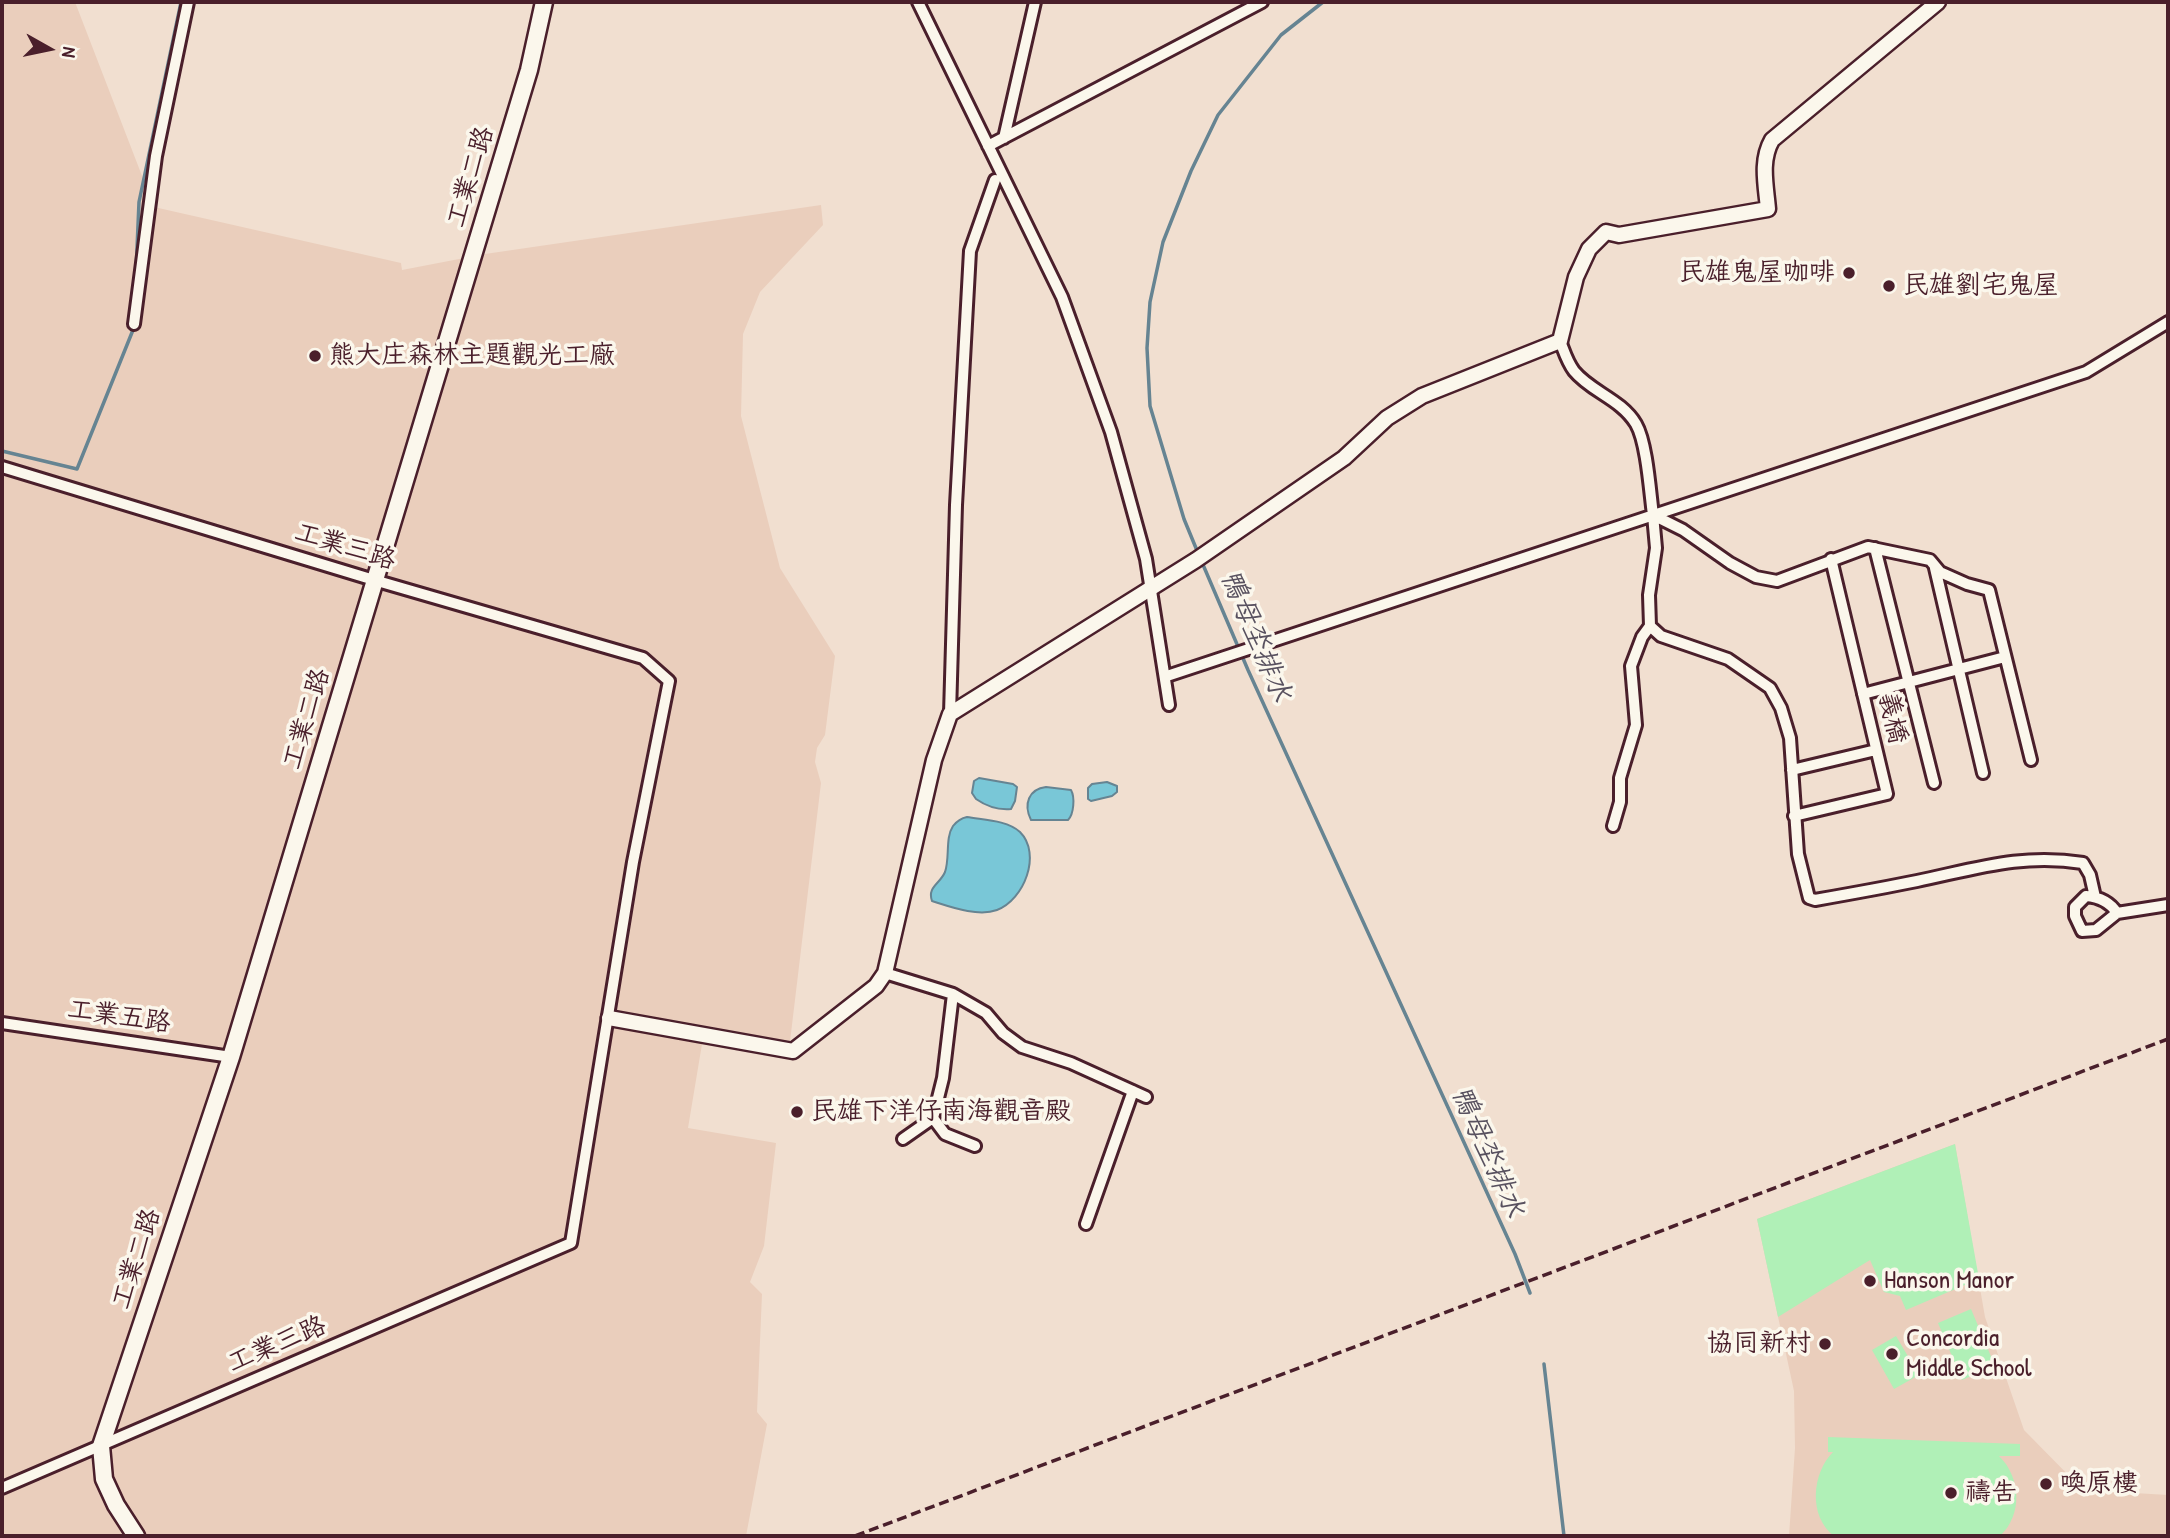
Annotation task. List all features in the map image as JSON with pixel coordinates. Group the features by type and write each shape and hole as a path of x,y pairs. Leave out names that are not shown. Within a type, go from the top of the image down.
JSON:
{"main road":[{"name":"工業二路","path":"101,1446 230,1057 529,70 544,2"},
{"path":"101,1446 104,1479 116,1505 136,1536"}],"street":[{"path":"134,324 156,156 188,2"},
{"path":"918,2 1062,297 1111,432 1146,559 1170,705"},
{"path":"1004,138 1035,2"},
{"path":"988,146 1262,2"},
{"path":"1613,826 1619,802 1620,778 1636,725 1630,666 1642,636 1650,626 1648,594 1656,548 1648,469 1636,425 1617,403 1585,382 1573,369 1560,341 1576,277 1589,249 1606,232 1619,235 1768,209 1764,164 1766,150 1772,140 1938,2"},
{"path":"609,1018 793,1051 876,986 885,973 934,760 950,715 956,505 970,251 995,180"},
{"path":"1167,676 2086,372 2168,322"},
{"path":"950,715 1196,560 1344,458 1387,418 1422,396 1560,341"},
{"name":"工業三路","path":"2,467 374,580 643,657 669,681 633,862 570,1243 2,1488"},
{"path":"1653,515 1683,530 1730,564 1756,577 1777,580 1868,547 1930,560 1940,572 1989,590 2031,760"},
{"name":"義橋","path":"1875,548 1934,783"},
{"name":"義橋","path":"1794,816 1887,794 1831,559"},
{"path":"1934,565 1983,773"},
{"path":"1650,626 1661,636 1728,659 1770,688 1781,708 1790,738 1798,854 1809,898 1815,900 1918,881 1998,862 2059,859 2083,863 2090,875 2095,897"},
{"path":"1863,694 2005,657"},
{"path":"1792,770 1876,750"},
{"path":"2117,913 2113,905 2095,897 2086,896 2075,907 2075,916 2082,931 2096,930 2117,913 2168,905"},
{"path":"885,973 953,994 986,1013 1003,1033 1022,1047 1071,1063 1146,1097"},
{"path":"903,1139 933,1118 943,1078 953,994"},
{"name":"工業五路","path":"2,1023 230,1057"},
{"path":"1086,1224 1133,1091"},
{"path":"933,1118 945,1134 975,1146"}],"shaded area":[{"path":"2,2 75,2 154,207 401,263 402,270 485,254 821,205 823,225 760,292 743,334 741,416 780,568 835,656 825,735 817,748 815,762 821,783 788,1058 702,1044 688,1128 776,1143 764,1246 750,1282 762,1294 757,1412 767,1424 746,1536 2,1536"},
{"name":"Concordia Middle School","path":"1955,1144 1985,1317 2024,1430 2083,1490 2168,1495 2168,1536 1789,1536 1795,1448 1794,1391 1757,1219"}],"green space":[{"path":"1955,1144 1979,1279 1906,1310 1900,1296 1884,1292 1870,1260 1778,1317 1757,1219"},
{"path":"1971,1309 1995,1366 1962,1380 1938,1323"},
{"path":"1896,1336 1919,1375 1894,1389 1872,1350"},
{"path":"1828,1437 2020,1444 2020,1456 1999,1456 2012,1474 2015,1485 2016,1507 2013,1518 2000,1536 1834,1536 1820,1517 1816,1494 1821,1471 1833,1452 1828,1452"}],"water":[{"path":"979,778 1017,787 1011,809 993,807 976,799 972,793 974,781"},
{"path":"1107,782 1117,786 1117,792 1112,796 1091,801 1088,799 1088,788 1092,784"},
{"path":"1046,787 1071,790 1073,805 1068,820 1031,820 1029,798 1035,791"},
{"path":"967,817 995,821 1015,828 1026,841 1029,852 1030,864 1022,887 1007,905 990,912 973,912 932,901 931,892 945,872 948,842 953,826"}],"waterway":[{"path":"136,272 139,202 181,2"},
{"name":"鴨母坔排水","path":"1198,553 1184,519 1150,406 1147,348 1150,302 1163,242 1191,171 1218,115 1281,35 1323,2"},
{"path":"2,451 77,469 133,325"},
{"name":"鴨母坔排水","path":"1201,560 1248,670 1515,1254 1530,1293"},
{"name":"鴨母坔排水","path":"1544,1364 1564,1536"}],"railway":[{"path":"855,1536 2168,1039"}],"place":[{"name":"民雄鬼屋咖啡","path":"1849,273"},
{"name":"民雄劉宅鬼屋","path":"1889,286"},
{"name":"熊大庄森林主題觀光工廠","path":"315,356"},
{"name":"民雄下洋仔南海觀音殿","path":"797,1112"},
{"name":"Hanson Manor","path":"1870,1281"},
{"name":"協同新村","path":"1825,1344"},
{"name":"Concordia Middle School","path":"1892,1354"},
{"name":"喚原樓","path":"2046,1484"},
{"name":"禱告","path":"1951,1493"}]}
